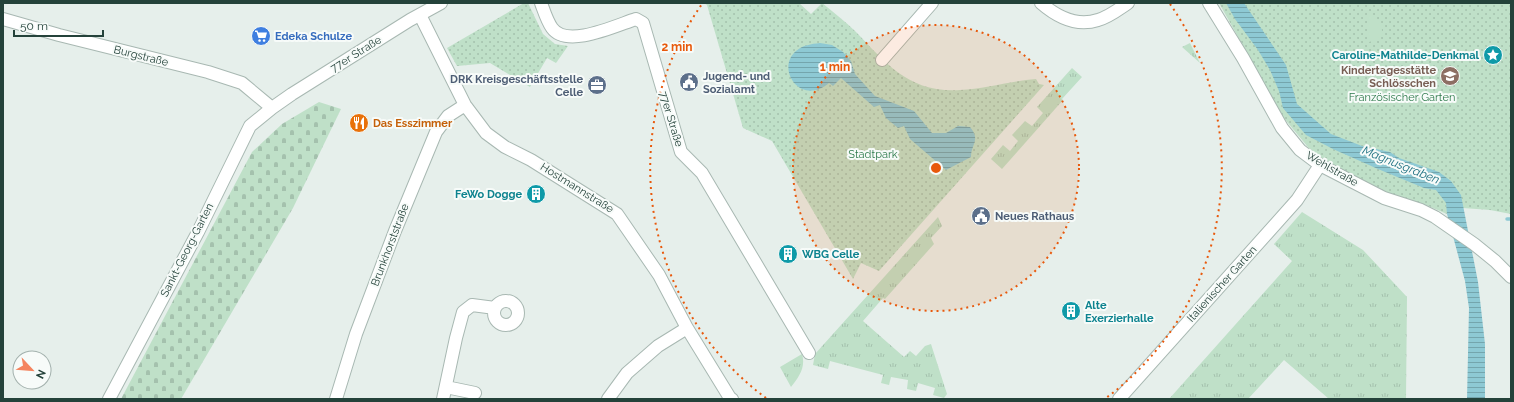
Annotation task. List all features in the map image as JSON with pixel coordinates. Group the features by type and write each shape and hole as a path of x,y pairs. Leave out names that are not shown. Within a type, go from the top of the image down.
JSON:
{"street":[{"name":"77er Straße","path":"272,108 440,3"},
{"name":"77er Straße","path":"540,3 553,29 562,36 575,38 636,19 643,23 681,152 702,173 809,353"},
{"path":"882,60 932,3"},
{"path":"1041,3 1061,18 1082,22 1098,20 1109,16 1128,3"},
{"name":"Wehlstraße","path":"1208,3 1243,58 1282,128 1300,150 1320,165 1384,198 1421,210 1448,226 1473,243 1495,261 1511,277"},
{"name":"Hostmannstraße","path":"420,15 465,105 486,133 505,147 531,160 618,214 659,275 688,328 732,399"},
{"name":"Burgstraße","path":"3,19 59,35 208,72 242,83 272,108"},
{"name":"Brunkhorststraße","path":"336,399 356,334 395,231 436,132 448,116 465,105"},
{"name":"Sankt-Georg-Garten","path":"109,399 198,232 250,126 272,108"},
{"name":"Italienischer Garten","path":"1119,399 1297,200 1320,165"},
{"path":"443,399 463,312 472,305 495,308"},
{"path":"608,399 627,373 658,346 688,328"},
{"path":"446,387 475,393"}],"green space":[{"path":"524,3 528,3 543,34 555,44 568,46 556,63 547,58 530,87 490,63 457,66 447,48"},
{"name":"Stadtpark","path":"704,3 799,3 811,14 822,3 851,27 878,55 900,74 927,87 942,90 960,90 1036,79 1039,84 1044,85 879,271 861,263 853,279 772,141 743,128 707,5"},
{"name":"Französischer Garten","path":"1219,3 1511,3 1511,214 1490,210 1463,208 1456,214 1447,214 1426,205 1386,192 1322,164 1283,117"},
{"path":"1368,16 1379,21 1382,33 1378,39 1369,42"},
{"path":"1190,43 1200,63 1182,47"},
{"path":"1072,68 1082,77 1002,169 991,159 1003,145 1010,151 1018,141 1012,135 1025,121 1032,126 1043,113 1037,107"},
{"path":"319,102 341,109 293,208 181,399 121,399 252,152 282,124"},
{"path":"1302,212 1363,250 1407,297 1406,399 1329,399 1284,360 1248,399 1169,399 1292,261 1274,244"},
{"path":"938,217 942,226 931,238 934,244 885,299 883,298 863,321 904,357 910,351 916,356 925,346 931,344 947,394 944,398 933,395 935,388 918,383 916,391 907,389 908,380 891,377 889,385 881,383 883,375 830,361 828,369 813,365 815,354"},
{"path":"802,354 802,368 799,376 791,387 780,367"}],"water":[{"name":"Magnusgraben","path":"1226,3 1244,3 1286,65 1297,104 1331,134 1362,146 1390,152 1399,158 1439,172 1451,181 1461,195 1478,282 1485,344 1485,399 1467,399 1469,308 1465,281 1447,214 1446,203 1436,190 1424,188 1378,169 1306,135 1283,108 1279,91 1270,70 1258,50 1235,19"},
{"path":"820,43 832,45 843,52 851,61 855,74 875,96 914,111 932,133 946,133 958,126 970,127 975,135 975,142 971,157 946,170 910,139 904,126 898,128 886,118 880,105 874,107 841,78 833,86 829,83 819,89 809,91 794,83 788,67 790,59 801,47"}],"place":[{"name":"Edeka Schulze","path":"261,36"},
{"name":"Caroline-Mathilde-Denkmal","path":"1493,55"},
{"name":"Kindertagesstätte Schlösschen","path":"1450,76"},
{"name":"Jugend- und Sozialamt","path":"689,82"},
{"name":"DRK Kreisgeschäftsstelle Celle","path":"597,85"},
{"name":"Das Esszimmer","path":"359,123"},
{"name":"FeWo Dogge","path":"536,194"},
{"name":"Neues Rathaus","path":"981,216"},
{"name":"WBG Celle","path":"788,254"},
{"name":"Alte Exerzierhalle","path":"1071,311"}]}
